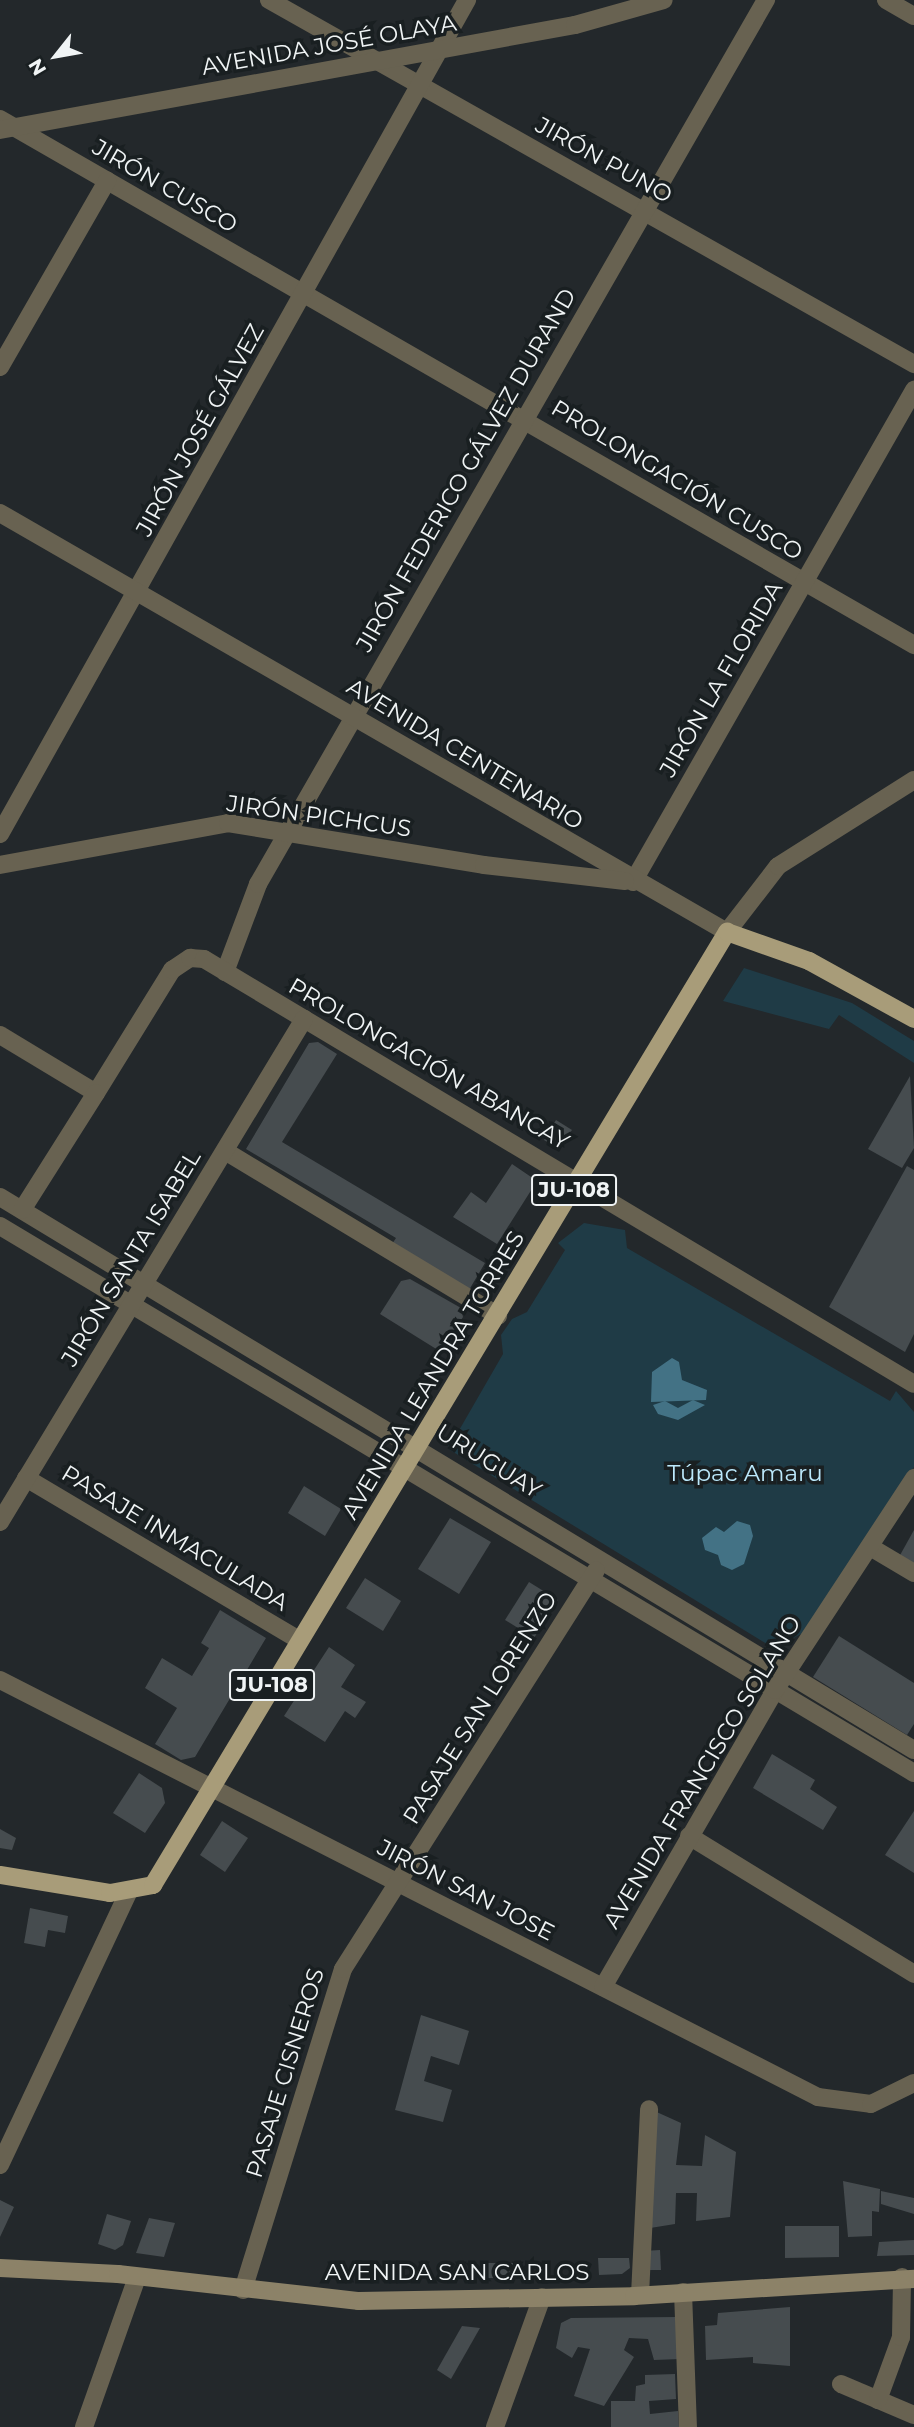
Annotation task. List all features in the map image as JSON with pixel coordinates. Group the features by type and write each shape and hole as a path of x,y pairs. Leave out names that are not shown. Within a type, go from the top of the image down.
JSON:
{"main road":[{"name":"AVENIDA CENTENARIO","path":"727,932 809,961 914,1019"},
{"name":"AVENIDA LEANDRA TORRES","path":"128,1893 153,1885 299,1640 408,1466 727,932"},
{"path":"0,1875 128,1893"},
{"name":"AVENIDA SAN CARLOS","path":"0,2269 137,2277 359,2301 640,2295 908,2278"}],"street":[{"name":"JIRÓN PUNO","path":"270,0 914,363"},
{"name":"JIRÓN JOSÉ GÁLVEZ","path":"0,834 305,295 467,0"},
{"name":"AVENIDA JOSÉ OLAYA","path":"5,126 575,25 664,0"},
{"name":"JIRÓN FEDERICO GÁLVEZ DURAND","path":"225,972 246,907 352,715 766,0"},
{"path":"886,0 914,16"},
{"name":"JIRÓN CUSCO","path":"5,126 107,181 305,295"},
{"path":"0,367 107,181"},
{"name":"PROLONGACIÓN CUSCO","path":"305,295 524,417 804,584 914,645"},
{"name":"JIRÓN LA FLORIDA","path":"633,882 914,390"},
{"name":"AVENIDA CENTENARIO","path":"0,513 352,715 633,882 727,932"},
{"name":"AVENIDA LEANDRA TORRES","path":"727,932 778,866 914,780"},
{"name":"JIRÓN PICHCUS","path":"0,865 229,823 288,834 633,882"},
{"name":"PROLONGACIÓN ABANCAY","path":"96,1093 172,970 190,958 225,972 579,1181 914,1384"},
{"name":"JIRÓN SANTA ISABEL","path":"0,1522 304,1019"},
{"path":"0,1035 96,1093 22,1210"},
{"path":"225,1151 498,1315"},
{"name":"URUGUAY","path":"0,1197 143,1287 419,1447 914,1750"},
{"name":"URUGUAY","path":"0,1226 408,1466 590,1580 914,1773"},
{"name":"PASAJE INMACULADA","path":"26,1478 299,1640"},
{"name":"AVENIDA FRANCISCO SOLANO","path":"603,1987 787,1670 872,1548 914,1478"},
{"path":"872,1548 914,1573"},
{"name":"PASAJE SAN LORENZO","path":"399,1883 602,1560"},
{"name":"JIRÓN SAN JOSE","path":"0,1680 830,2101 871,2104 914,2082"},
{"path":"689,1836 914,1974"},
{"name":"PASAJE CISNEROS","path":"243,2290 342,1969 399,1883"},
{"path":"0,2165 128,1893"},
{"path":"640,2295 649,2109"},
{"path":"84,2427 137,2277"},
{"path":"878,2400 901,2337 908,2278"},
{"path":"683,2292 688,2427"},
{"path":"495,2427 542,2297"},
{"path":"841,2384 914,2415"}],"green space":[{"path":"744,968 852,1003 914,1041 914,1063 839,1015 829,1029 723,1001"},
{"name":"Túpac Amaru","path":"584,1223 625,1230 627,1248 890,1401 896,1391 914,1412 914,1467 805,1632 780,1645 767,1644 450,1450 446,1441 454,1439 503,1354 501,1335 512,1319 527,1312 565,1250 558,1243"}],"shaded area":[{"path":"672,1358 679,1362 682,1380 707,1390 706,1400 651,1402 652,1372"},
{"path":"693,1400 705,1405 678,1420 658,1414 653,1405 665,1401 678,1408"},
{"path":"737,1521 750,1525 753,1536 744,1564 732,1570 721,1565 718,1555 705,1550 702,1538 716,1527 724,1532"}],"building":[{"path":"318,1042 337,1054 282,1142 485,1263 469,1290 392,1244 396,1238 246,1149 309,1043"},
{"path":"910,1076 914,1148 902,1168 868,1149"},
{"path":"556,1120 572,1130 557,1148 544,1140"},
{"path":"512,1164 537,1181 497,1244 453,1217 471,1192 486,1203"},
{"path":"907,1166 914,1170 914,1334 905,1352 829,1307"},
{"path":"410,1279 461,1308 463,1317 441,1352 380,1314 401,1281"},
{"path":"304,1486 341,1509 325,1536 288,1513"},
{"path":"450,1518 491,1542 459,1594 418,1569"},
{"path":"914,1530 914,1567 899,1557"},
{"path":"365,1578 401,1601 383,1631 346,1608"},
{"path":"529,1582 558,1600 534,1638 505,1620"},
{"path":"220,1610 266,1638 195,1757 181,1760 155,1744 177,1708 145,1688 162,1658 192,1676 209,1648 201,1643"},
{"path":"839,1636 914,1683 914,1724 907,1735 813,1677"},
{"path":"329,1647 355,1665 341,1687 366,1702 355,1718 345,1711 325,1742 284,1716"},
{"path":"772,1754 815,1780 810,1789 837,1807 823,1830 753,1788"},
{"path":"139,1773 162,1788 165,1803 145,1833 113,1813"},
{"path":"914,1811 914,1873 885,1855"},
{"path":"222,1821 248,1838 225,1872 200,1855"},
{"path":"0,1829 16,1838 12,1850 0,1848"},
{"path":"30,1908 68,1916 65,1933 48,1930 45,1947 24,1943"},
{"path":"421,2015 469,2031 459,2065 431,2056 424,2081 452,2090 443,2122 395,2110"},
{"path":"650,2109 681,2123 676,2165 702,2166 705,2135 736,2152 730,2217 696,2221 697,2193 676,2193 675,2224 644,2229"},
{"path":"843,2181 880,2189 879,2212 872,2211 872,2236 848,2237"},
{"path":"881,2191 914,2198 914,2214 881,2204"},
{"path":"0,2200 14,2207 0,2237"},
{"path":"107,2214 131,2221 123,2245 115,2250 98,2244"},
{"path":"149,2218 175,2223 164,2257 136,2253"},
{"path":"785,2226 839,2226 839,2257 785,2258"},
{"path":"914,2240 914,2255 877,2256 879,2242"},
{"path":"660,2250 661,2270 648,2270 643,2251"},
{"path":"598,2258 629,2258 630,2268 622,2274 599,2275"},
{"path":"484,2263 516,2263 516,2278 484,2278"},
{"path":"790,2307 790,2366 753,2363 753,2357 706,2360 705,2326 717,2325 718,2313"},
{"path":"677,2317 680,2359 654,2360 648,2339 629,2338 624,2350 634,2357 604,2406 574,2396 590,2349 578,2347 572,2358 556,2348 561,2323 571,2318"},
{"path":"462,2326 480,2328 451,2379 437,2370"},
{"path":"675,2374 676,2399 649,2401 650,2414 678,2411 679,2427 611,2427 611,2401 635,2401 636,2386 645,2384 645,2375"}]}
